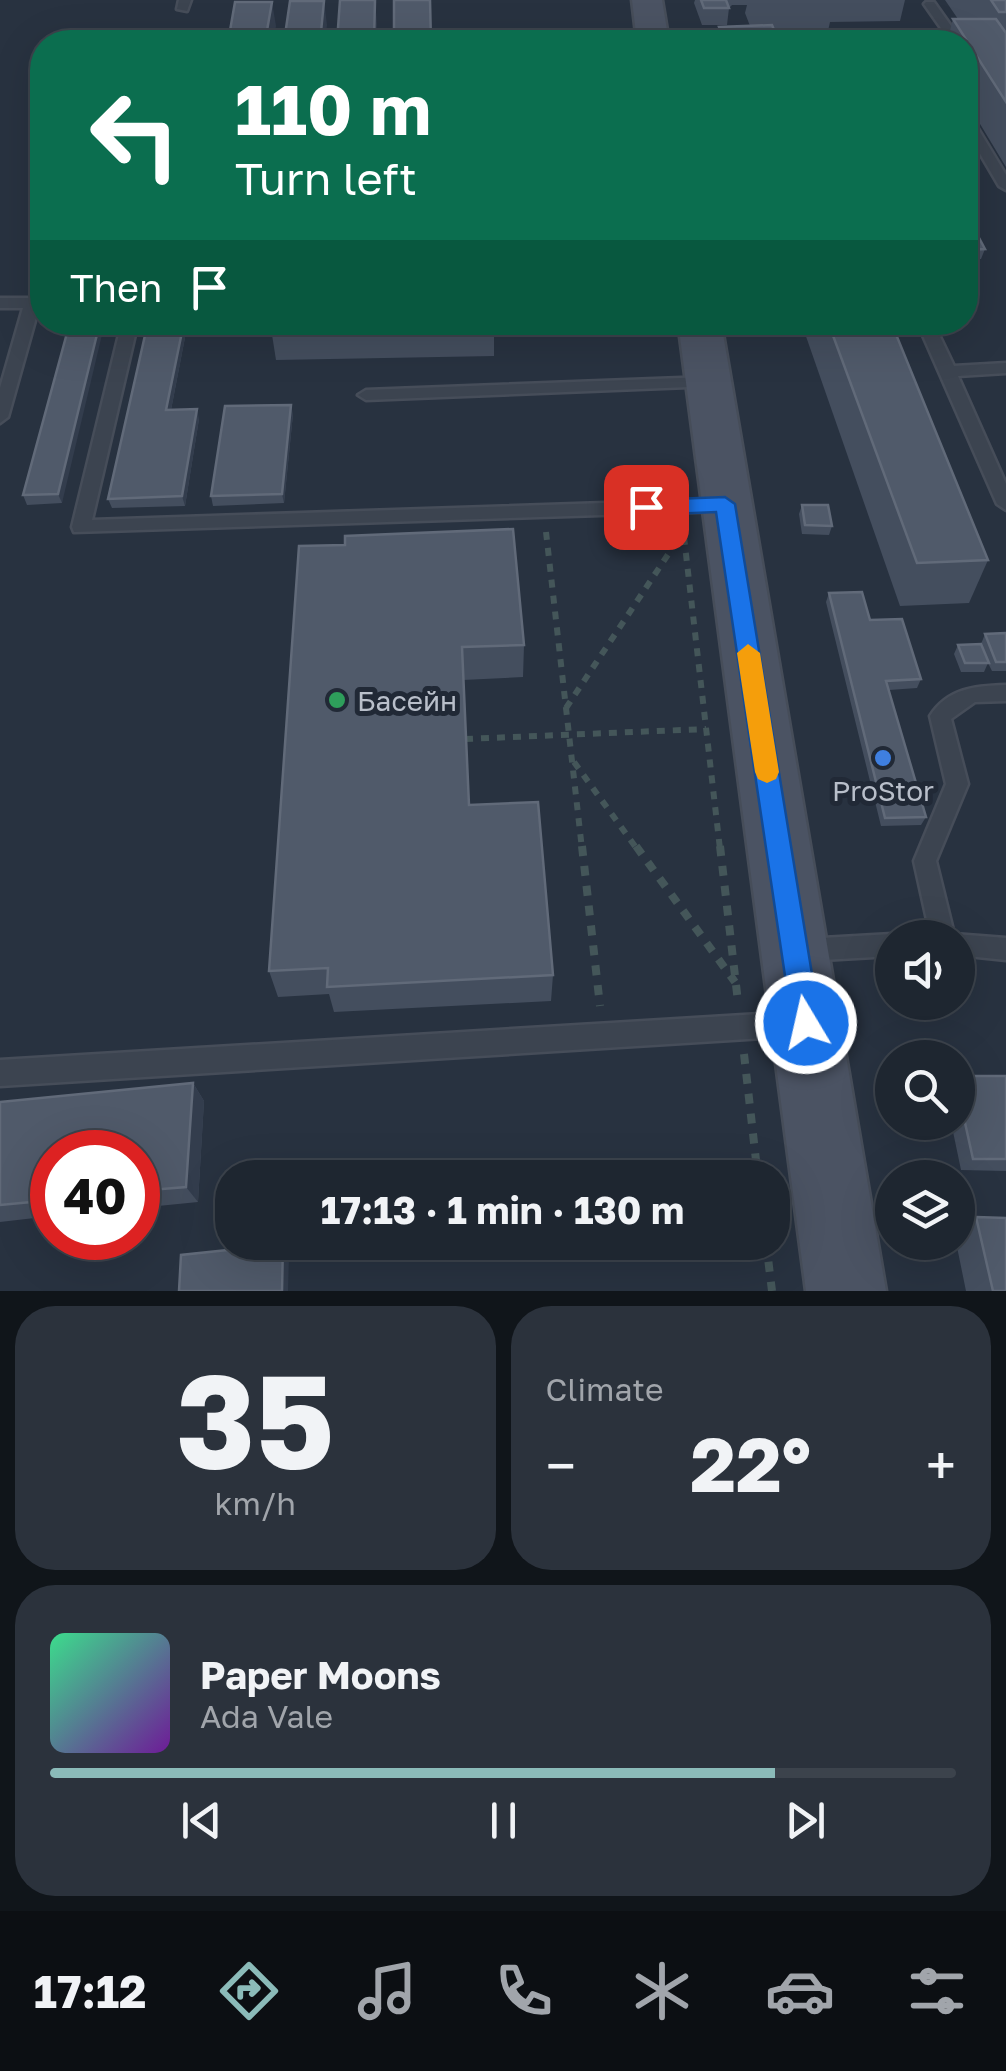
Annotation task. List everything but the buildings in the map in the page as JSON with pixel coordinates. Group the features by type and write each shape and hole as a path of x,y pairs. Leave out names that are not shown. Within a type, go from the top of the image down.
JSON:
{"street":[{"path":"647,0 652,30"},
{"path":"701,335 708,382 696,514 795,950 846,1291"}],"lane":[{"path":"930,4 948,30"},
{"path":"978,139 1006,186"},
{"path":"0,303 30,303"},
{"path":"0,417 30,310"},
{"path":"127,335 80,527 544,511 696,514"},
{"path":"931,335 1006,504"},
{"path":"948,372 1006,368"},
{"path":"366,395 708,382"},
{"path":"939,920 925,862 957,784 940,716 970,694 1006,693"},
{"path":"975,946 1006,949"},
{"path":"795,950 875,947"},
{"path":"0,1073 806,1023"}],"path":[{"path":"544,511 604,1036"},
{"path":"566,708 696,514"},
{"path":"696,514 706,729 756,1160"},
{"path":"465,739 706,729"},
{"path":"572,759 736,983"},
{"path":"768,1260 772,1291"}],"slow traffic":[{"path":"748,653 767,772"}],"place":[{"name":"Басейн","path":"337,700"},
{"name":"ProStor","path":"883,758"}],"route":[{"path":"646,507 725,504 806,1023"}]}
